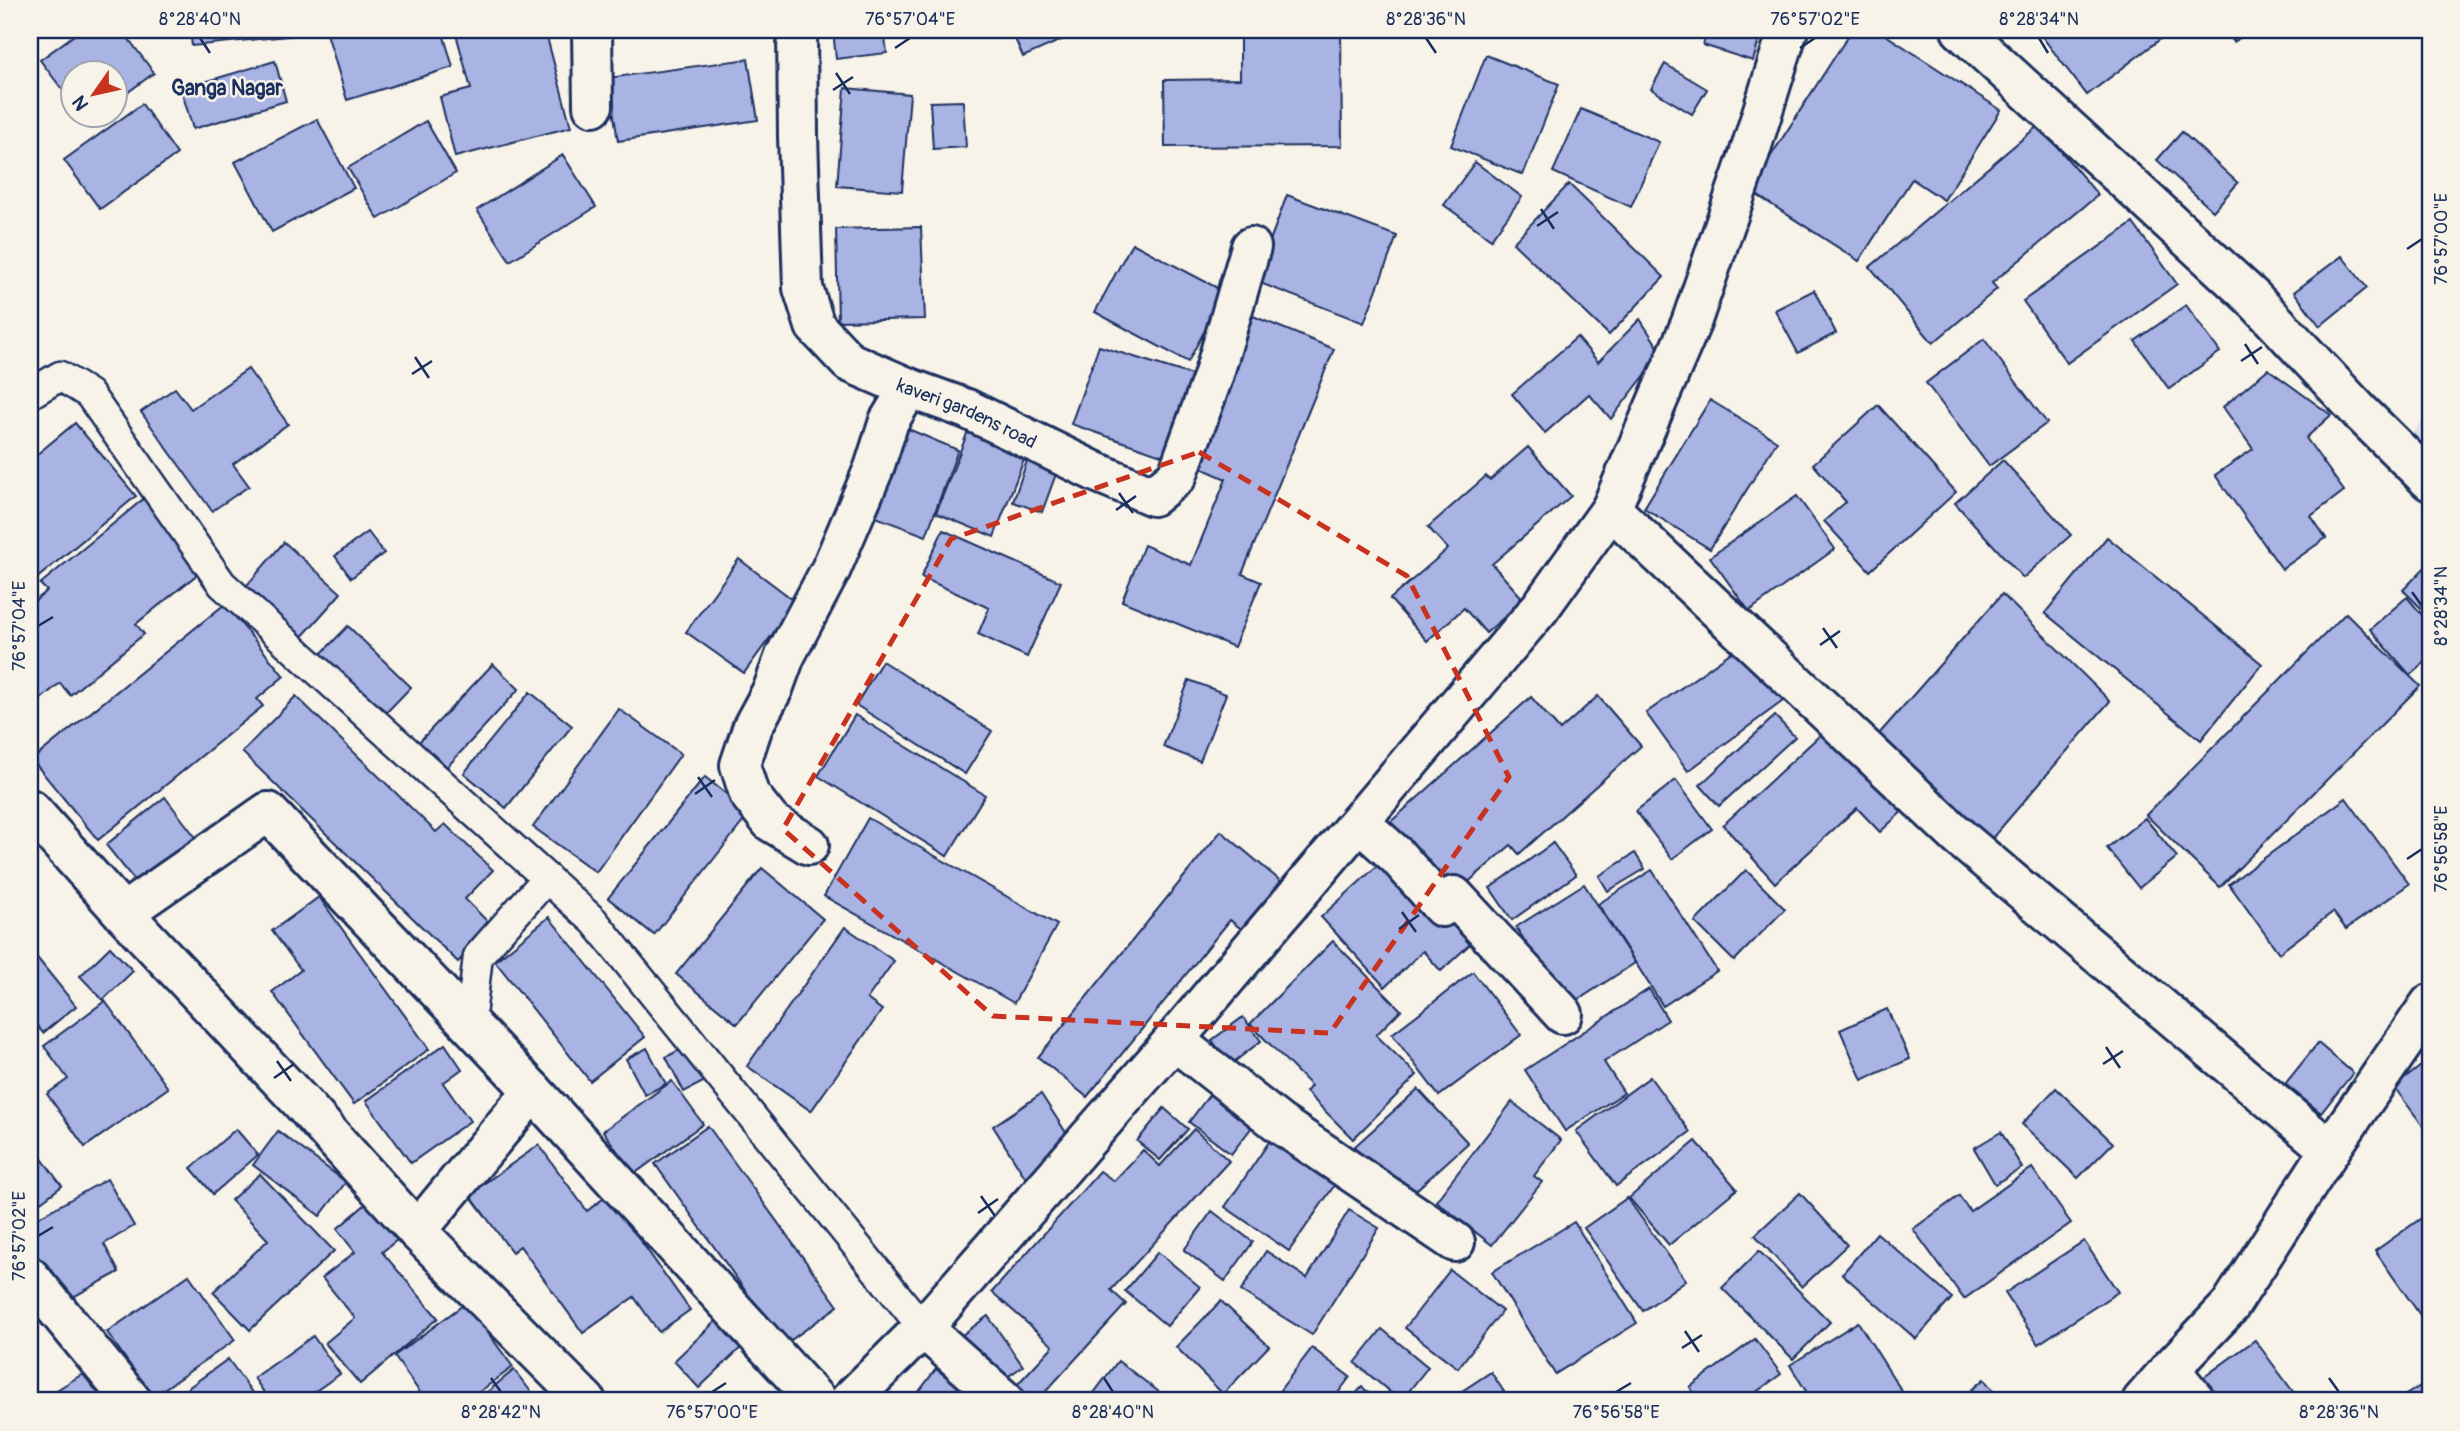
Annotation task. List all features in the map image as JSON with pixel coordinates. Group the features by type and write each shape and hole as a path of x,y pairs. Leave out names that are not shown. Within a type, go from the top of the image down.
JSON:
{"street":[{"path":"592,30 593,106"},
{"name":"kaveri gardens road","path":"797,30 803,288 815,326 849,362 967,410 1096,472 1153,496 1177,476 1213,377 1251,247"},
{"path":"849,1401 923,1328 1174,1040 1540,608 1611,509 1691,323 1749,155 1788,30"},
{"path":"1961,30 2253,298 2360,412 2430,481"},
{"path":"809,845 771,822 749,794 740,765 753,726 773,689 785,656 831,569 874,468 889,421 909,388"},
{"path":"1611,509 1959,837 2330,1150"},
{"path":"30,809 417,1231 586,1401"},
{"path":"123,913 268,812 533,1091 817,1401"},
{"path":"1359,822 1396,856 1442,907 1454,897 1563,1014"},
{"path":"2143,1401 2230,1306 2330,1150 2430,1004"},
{"path":"1174,1040 1279,1123 1455,1242"},
{"path":"417,1231 533,1091"},
{"path":"30,1276 132,1401"},
{"path":"923,1328 1005,1401"},
{"path":"2170,1369 2196,1401"}],"lane":[{"path":"30,394 60,376 89,394 222,584 594,920 923,1328"},
{"path":"470,1024 478,956 547,878"}],"highlighted area":[{"path":"1199,452 1407,576 1509,777 1330,1033 993,1016 783,829 951,539"}],"shaded area":[{"path":"2430,413 2430,452 2411,435"}],"building":[{"path":"81,30 122,30 154,73 130,91 130,60 60,60 60,86 40,60"},
{"path":"190,30 295,30 296,35 192,46"},
{"path":"326,30 442,30 453,67 347,100"},
{"path":"455,30 545,30 571,127 455,157 440,97 471,89"},
{"path":"833,30 884,30 887,53 836,59"},
{"path":"1011,30 1084,30 1023,57"},
{"path":"1240,30 1341,30 1342,146 1165,147 1164,80 1240,79"},
{"path":"1707,30 1762,30 1753,61 1703,45"},
{"path":"1852,30 1878,30 2001,110 1944,200 1912,179 1859,261 1749,190"},
{"path":"2037,30 2158,30 2163,37 2087,95"},
{"path":"2224,30 2248,30 2234,42"},
{"path":"1486,55 1559,84 1523,175 1451,146"},
{"path":"748,59 758,120 618,141 608,78"},
{"path":"275,61 286,101 193,129 181,89"},
{"path":"1665,64 1707,89 1692,114 1651,89"},
{"path":"845,88 910,94 902,191 837,186"},
{"path":"963,101 966,147 933,149 930,102"},
{"path":"142,104 177,154 100,209 64,160 106,130 130,130 130,113"},
{"path":"1581,109 1659,142 1631,207 1553,172"},
{"path":"317,119 354,188 272,232 235,162"},
{"path":"426,121 456,173 378,219 348,168"},
{"path":"2039,125 2098,195 1992,283 1997,289 1933,343 1870,267"},
{"path":"2182,132 2238,183 2213,211 2157,160"},
{"path":"563,155 596,207 510,261 477,210"},
{"path":"1475,162 1522,197 1491,239 1444,205"},
{"path":"1569,184 1664,277 1609,335 1513,243"},
{"path":"1287,195 1397,236 1364,323 1255,281"},
{"path":"2133,223 2177,284 2067,363 2023,301"},
{"path":"921,227 925,319 838,321 836,229"},
{"path":"1132,243 1225,292 1188,362 1095,312"},
{"path":"2342,256 2367,288 2320,326 2294,292"},
{"path":"1814,290 1836,333 1798,353 1775,310"},
{"path":"2186,305 2220,352 2169,389 2135,341"},
{"path":"1253,316 1334,349 1242,574 1261,582 1234,647 1122,601 1144,545 1191,565 1226,479 1192,464"},
{"path":"1640,319 1662,353 1611,419 1589,394 1545,433 1512,394 1577,337 1598,362"},
{"path":"1984,339 2047,423 1989,466 1926,383"},
{"path":"1099,346 1198,377 1170,458 1071,424"},
{"path":"248,369 288,424 233,464 249,486 212,511 141,412 175,388 191,409"},
{"path":"2268,369 2331,415 2306,438 2344,491 2311,516 2326,538 2282,569 2215,475 2253,449 2223,407"},
{"path":"1710,400 1777,441 1710,549 1644,508"},
{"path":"1878,405 1956,492 1870,571 1824,521 1846,502 1813,464"},
{"path":"972,421 1030,444 994,537 936,513"},
{"path":"75,423 136,496 30,584 30,460"},
{"path":"901,426 958,450 926,536 865,513"},
{"path":"1528,447 1571,496 1492,564 1524,600 1486,633 1464,608 1427,641 1390,599 1448,549 1428,527 1486,476 1490,480"},
{"path":"1030,452 1060,463 1042,512 1013,502"},
{"path":"2003,460 2071,535 2023,578 1955,503"},
{"path":"147,496 205,568 136,624 144,634 70,695 60,683 30,708 30,605 47,591 40,584"},
{"path":"1797,496 1835,549 1749,611 1710,557"},
{"path":"943,530 1061,582 1027,657 978,634 989,608 921,577"},
{"path":"368,532 384,553 351,578 335,556"},
{"path":"2107,537 2262,664 2201,740 2045,613"},
{"path":"284,542 341,593 300,639 243,590"},
{"path":"739,559 796,602 744,673 686,632"},
{"path":"2430,562 2430,617 2403,590"},
{"path":"2002,594 2110,701 1988,843 1871,743"},
{"path":"2407,597 2430,624 2430,658 2410,675 2370,629"},
{"path":"225,604 284,676 257,699 263,706 98,840 32,760"},
{"path":"2346,613 2420,686 2220,887 2146,815"},
{"path":"348,626 411,687 381,718 318,657"},
{"path":"1747,641 1787,698 1688,771 1646,713"},
{"path":"882,661 992,731 965,774 856,705"},
{"path":"493,664 519,689 447,767 419,742"},
{"path":"1189,680 1226,694 1200,761 1163,747"},
{"path":"530,692 572,726 506,808 464,773"},
{"path":"296,696 436,832 445,824 493,870 465,899 492,926 458,962 242,752"},
{"path":"1598,696 1641,746 1519,854 1511,845 1442,905 1378,833 1531,697 1560,730"},
{"path":"619,709 681,754 596,872 533,827"},
{"path":"855,715 985,795 947,856 818,776"},
{"path":"1775,716 1795,737 1719,806 1700,785"},
{"path":"1831,725 1906,808 1880,832 1857,808 1775,883 1723,825"},
{"path":"705,777 750,813 654,935 608,898"},
{"path":"1676,780 1712,829 1672,859 1636,811"},
{"path":"165,797 197,839 139,886 106,845"},
{"path":"2346,798 2409,884 2346,929 2333,912 2279,953 2229,884"},
{"path":"868,818 1057,925 1014,1003 824,896"},
{"path":"2145,818 2177,857 2139,888 2107,848"},
{"path":"1221,831 1284,884 1245,932 1230,920 1087,1097 1038,1057"},
{"path":"1553,843 1576,875 1512,920 1490,888"},
{"path":"1635,853 1645,869 1608,891 1599,876"},
{"path":"1390,854 1483,932 1441,971 1423,951 1385,987 1321,917"},
{"path":"762,868 823,919 737,1024 676,974"},
{"path":"1652,870 1717,971 1663,1006 1598,904"},
{"path":"1746,870 1785,909 1734,961 1695,922"},
{"path":"1584,884 1635,963 1567,1007 1516,927"},
{"path":"319,897 429,1049 354,1104 272,992 301,970 272,931"},
{"path":"549,917 645,1037 590,1081 495,961"},
{"path":"845,927 894,961 867,999 882,1010 811,1111 747,1066"},
{"path":"1333,941 1401,1010 1376,1035 1417,1075 1353,1139 1306,1092 1311,1086 1250,1024"},
{"path":"110,947 133,971 103,1000 80,976"},
{"path":"30,949 76,1006 43,1033 30,1017"},
{"path":"1473,972 1521,1035 1439,1096 1392,1034"},
{"path":"1649,989 1668,1020 1604,1062 1624,1093 1565,1131 1525,1070"},
{"path":"105,1001 168,1088 85,1147 47,1094 68,1079 44,1046"},
{"path":"1887,1009 1910,1059 1862,1080 1840,1030"},
{"path":"1243,1017 1261,1041 1230,1065 1212,1040"},
{"path":"2318,1043 2353,1073 2321,1113 2285,1084"},
{"path":"445,1044 462,1069 443,1083 470,1121 411,1163 366,1101"},
{"path":"687,1046 705,1081 684,1092 666,1057"},
{"path":"647,1048 666,1084 645,1095 626,1059"},
{"path":"2430,1059 2430,1135 2394,1087"},
{"path":"1650,1077 1690,1132 1616,1186 1576,1131"},
{"path":"672,1081 703,1124 634,1174 603,1131"},
{"path":"1216,1086 1259,1118 1231,1154 1189,1122"},
{"path":"2056,1088 2113,1143 2078,1178 2022,1124"},
{"path":"1418,1089 1468,1143 1404,1201 1354,1147"},
{"path":"1041,1094 1074,1145 1025,1177 993,1126"},
{"path":"1512,1102 1561,1140 1534,1176 1542,1182 1492,1245 1436,1201"},
{"path":"1164,1108 1188,1129 1160,1160 1137,1141"},
{"path":"708,1126 838,1306 784,1345 655,1164"},
{"path":"236,1129 258,1155 213,1194 191,1168"},
{"path":"1194,1129 1229,1161 1111,1290 1126,1304 1037,1401 1029,1401 1014,1388 1053,1346 992,1292 1100,1171 1114,1181 1143,1150 1160,1166"},
{"path":"278,1131 346,1182 320,1216 253,1165"},
{"path":"2001,1132 2022,1168 1995,1184 1974,1148"},
{"path":"1271,1139 1336,1183 1289,1251 1225,1207"},
{"path":"1696,1141 1737,1189 1669,1245 1629,1198"},
{"path":"32,1145 62,1186 30,1210 30,1146"},
{"path":"539,1145 587,1211 608,1195 690,1310 659,1332 634,1297 583,1333 520,1246 512,1252 469,1194"},
{"path":"2032,1168 2071,1223 1964,1299 1913,1229 1959,1196 1970,1211"},
{"path":"260,1174 334,1251 250,1330 213,1292 268,1240 231,1200"},
{"path":"107,1179 134,1226 104,1244 119,1272 64,1302 30,1243 30,1222"},
{"path":"1800,1193 1847,1245 1802,1287 1755,1235"},
{"path":"1627,1198 1686,1280 1643,1311 1584,1228"},
{"path":"367,1203 397,1240 382,1252 438,1318 360,1384 325,1343 355,1318 322,1278 355,1252 337,1229"},
{"path":"1349,1210 1379,1228 1312,1335 1241,1291 1266,1251 1307,1278"},
{"path":"1212,1211 1253,1242 1225,1281 1184,1250"},
{"path":"2430,1212 2430,1329 2375,1251"},
{"path":"1574,1222 1637,1323 1555,1374 1492,1272"},
{"path":"1877,1233 1952,1298 1916,1339 1842,1274"},
{"path":"2084,1241 2118,1292 2038,1344 2005,1293"},
{"path":"1759,1251 1830,1322 1793,1359 1722,1288"},
{"path":"1158,1252 1200,1287 1167,1326 1125,1291"},
{"path":"1450,1270 1502,1311 1458,1368 1405,1328"},
{"path":"189,1275 235,1340 152,1397 107,1332"},
{"path":"1221,1301 1269,1346 1223,1394 1176,1347"},
{"path":"466,1303 513,1367 467,1401 426,1401 394,1356"},
{"path":"723,1314 749,1340 699,1388 674,1361"},
{"path":"988,1316 1023,1366 997,1384 962,1335"},
{"path":"1858,1322 1908,1401 1812,1401 1790,1365"},
{"path":"1382,1329 1428,1367 1401,1401 1355,1363"},
{"path":"313,1336 340,1374 301,1401 270,1401 254,1378"},
{"path":"1755,1339 1781,1374 1744,1401 1700,1401 1690,1387"},
{"path":"2255,1340 2300,1401 2216,1401 2200,1380"},
{"path":"1312,1348 1350,1377 1332,1401 1278,1401 1274,1398"},
{"path":"228,1359 258,1401 170,1401"},
{"path":"1118,1361 1171,1401 1088,1401"},
{"path":"936,1369 980,1401 912,1401"},
{"path":"89,1370 109,1401 39,1401"},
{"path":"514,1370 532,1393 522,1401 476,1401"},
{"path":"1491,1372 1510,1401 1447,1401"},
{"path":"1984,1379 2001,1401 1959,1401 1962,1398"},
{"path":"2430,1380 2430,1401 2396,1401"},
{"path":"1362,1387 1379,1401 1349,1401"}],"district":[{"name":"Ganga Nagar","path":"227,88"}]}
